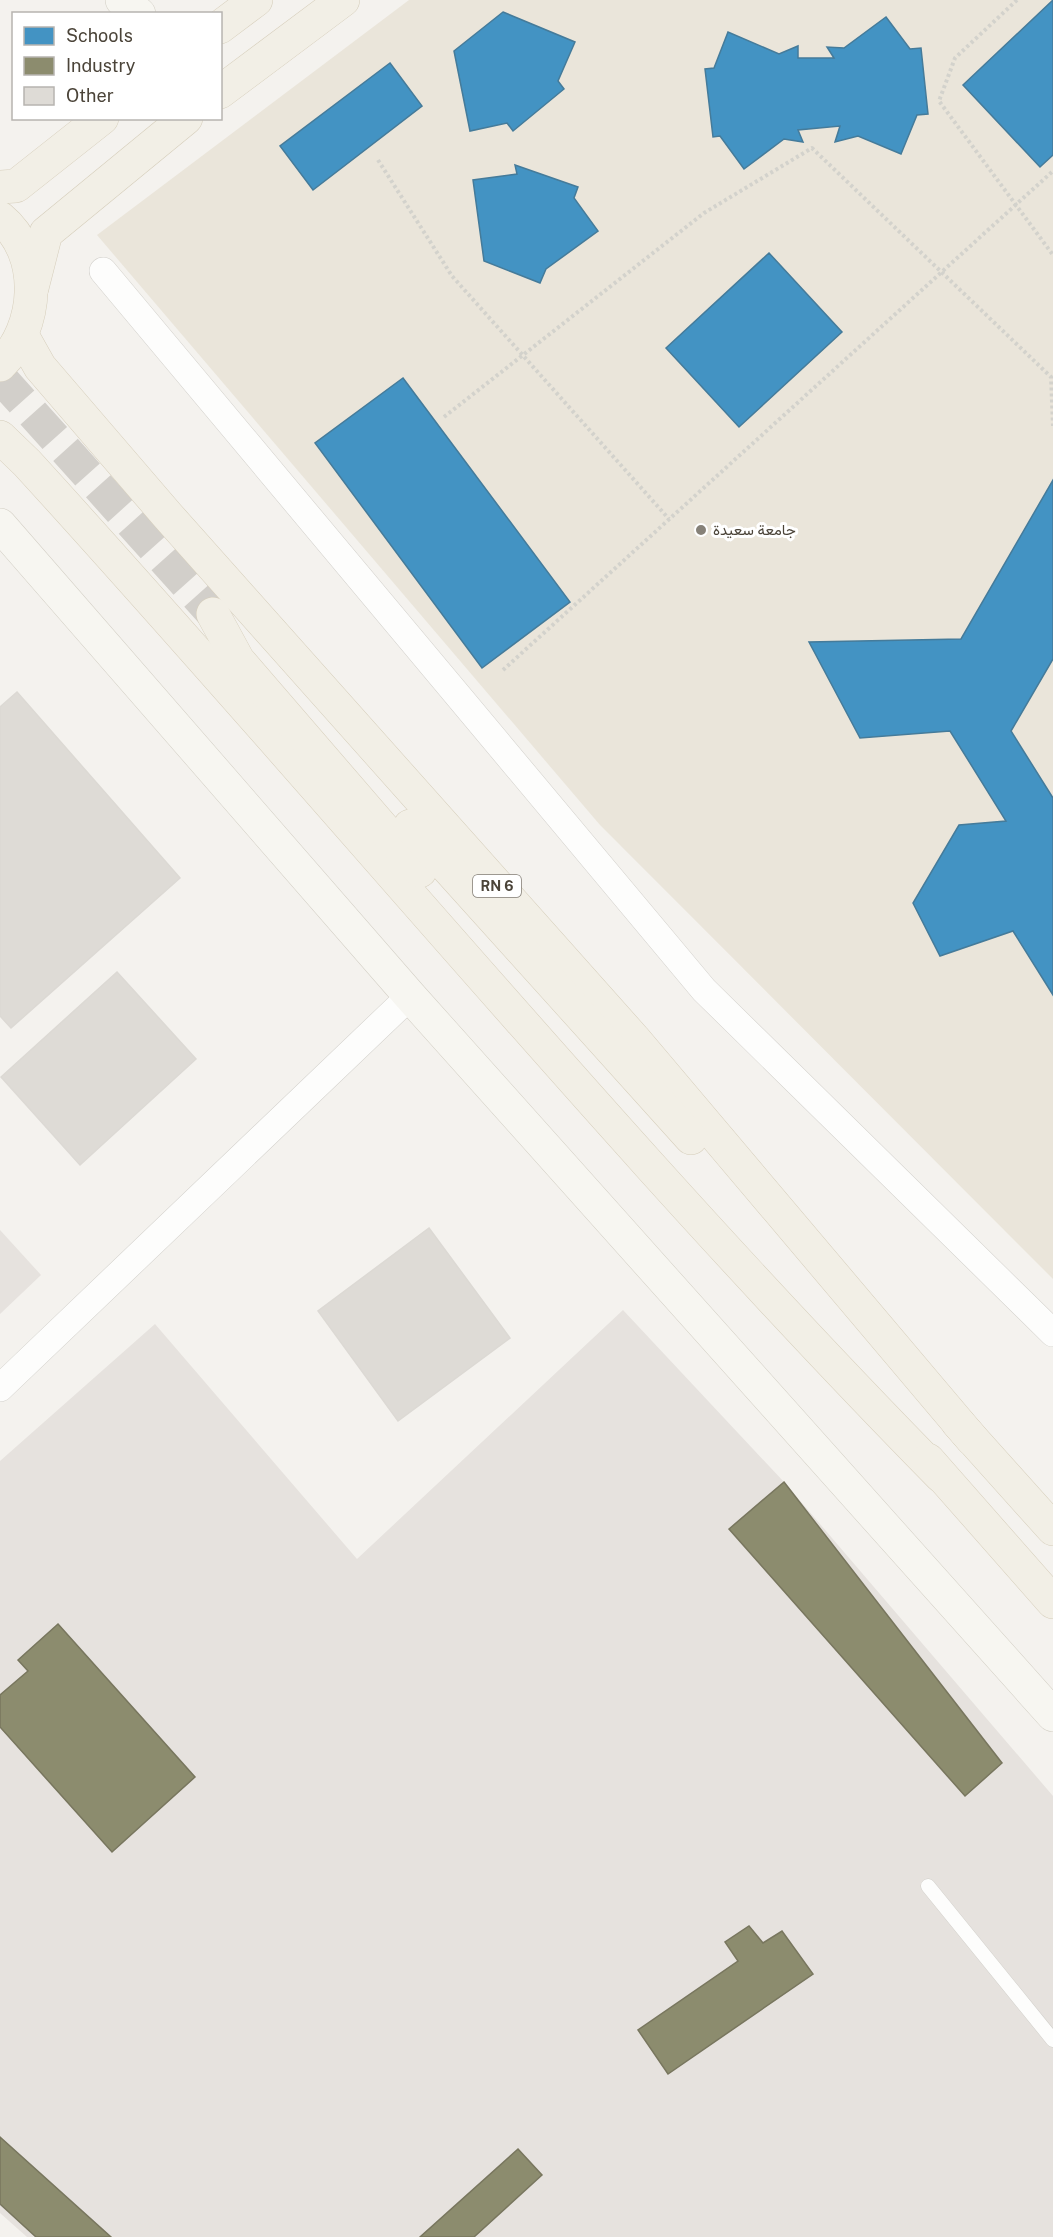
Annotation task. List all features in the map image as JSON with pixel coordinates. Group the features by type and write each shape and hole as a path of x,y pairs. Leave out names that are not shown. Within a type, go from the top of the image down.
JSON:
{"main road":[{"path":"122,0 137,12"},
{"path":"222,26 256,0"},
{"path":"222,89 343,0"},
{"path":"0,187 16,186 99,120"},
{"path":"0,365 22,335 30,312 32,288 46,233 184,120"},
{"path":"0,218 7,224 24,254 32,288"},
{"name":"RN 6","path":"22,335 40,367 161,508 634,1040 972,1439"},
{"name":"RN 6","path":"0,437 27,463 183,634 682,1201 814,1347 941,1476"},
{"path":"0,525 410,996 1053,1715"},
{"name":"RN 6","path":"1053,1529 972,1439 639,1083 252,649 213,614 238,660 941,1476 1053,1602"}],"street":[{"path":"103,271 704,990 1053,1333"},
{"path":"0,1388 410,996"}],"lane":[{"path":"928,1886 1053,2040"}],"path":[{"path":"1017,0 955,58 939,101 1053,255"},
{"path":"444,417 704,213 812,148 1052,376 1053,426"},
{"path":"378,160 452,276 669,519"},
{"path":"502,670 1053,171"}],"shaded area":[{"name":"جامعة سعيدة","path":"409,0 1053,0 1053,1279 600,825 97,235"},
{"path":"0,1230 41,1275 0,1314"},
{"path":"623,1310 784,1482 1053,1796 1053,2237 27,2237 0,2213 0,1461 155,1324 357,1559"}],"building: Schools":[{"path":"1053,0 1053,155 1040,167 963,85"},
{"path":"503,12 575,42 558,81 564,89 513,131 507,123 470,131 454,51"},
{"path":"886,17 910,49 921,48 928,114 917,115 901,154 858,136 835,142 840,126 798,130 803,142 784,139 744,169 720,136 713,137 705,69 714,68 728,32 779,54 798,46 798,58 834,58 827,47 844,48"},
{"path":"390,63 422,106 313,190 280,146"},
{"path":"515,165 578,187 574,198 598,231 546,269 540,283 484,261 473,180 517,174"},
{"path":"769,253 842,332 739,427 666,348"},
{"path":"403,378 570,602 482,668 315,443"},
{"path":"1053,480 1053,659 1011,731 1053,798 1053,995 1013,931 940,956 913,903 959,825 1006,821 950,731 860,738 809,642 961,639"}],"building: Industry":[{"path":"784,1482 1002,1763 965,1796 729,1529"},
{"path":"58,1624 195,1777 112,1852 0,1727 0,1695 28,1671 18,1660"},
{"path":"749,1926 763,1943 782,1931 813,1974 668,2074 638,2030 738,1961 725,1942"},
{"path":"0,2137 111,2237 36,2237 0,2204"},
{"path":"518,2149 542,2175 474,2237 420,2237"}],"building: Other":[{"path":"17,692 180,878 11,1028 0,1016 0,707"},
{"path":"117,972 196,1059 80,1165 1,1077"},
{"path":"429,1228 510,1338 398,1421 318,1311"}],"tunnel":[{"path":"0,377 213,614"}],"place":[{"name":"جامعة سعيدة","path":"701,530"}]}
